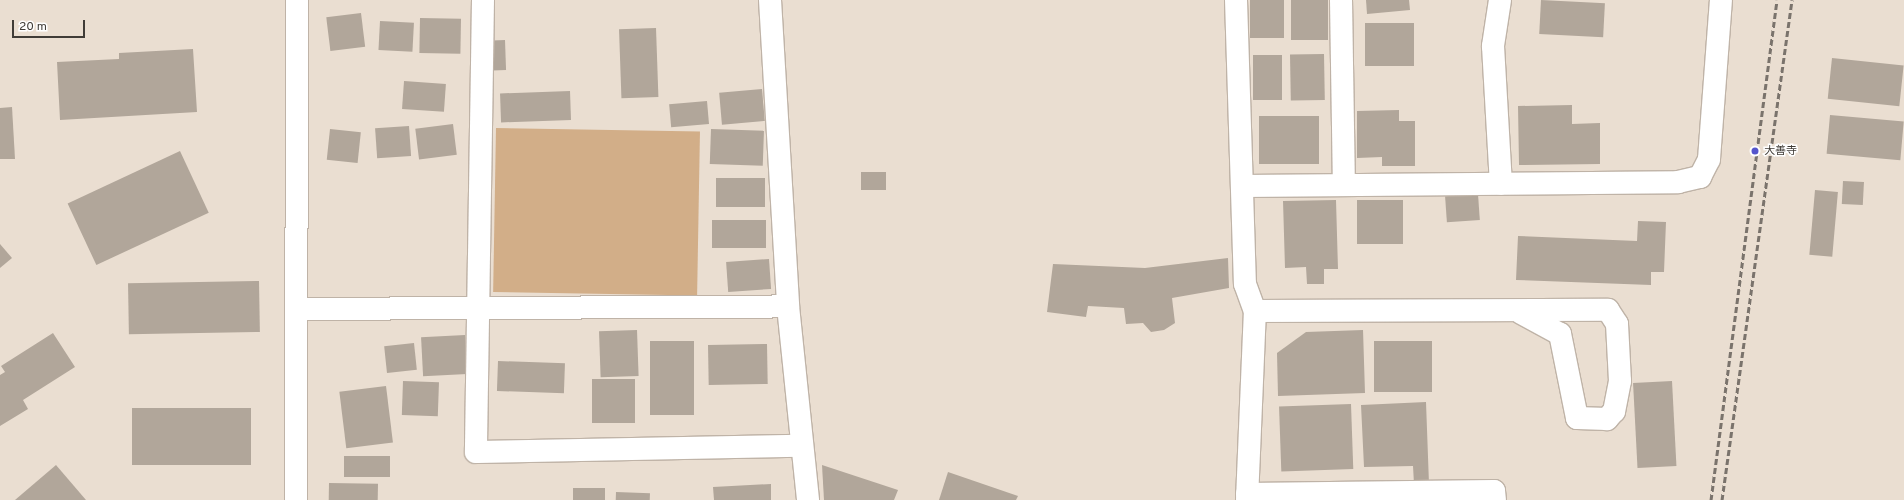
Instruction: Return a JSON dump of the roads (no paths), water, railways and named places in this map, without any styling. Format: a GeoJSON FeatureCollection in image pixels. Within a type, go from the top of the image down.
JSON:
{"type":"FeatureCollection","features":[{"type":"Feature","properties":{"kind":"street"},"geometry":{"type":"LineString","coordinates":[[296,500],[297,0]]}},
{"type":"Feature","properties":{"kind":"street"},"geometry":{"type":"LineString","coordinates":[[483,0],[477,307],[476,452],[800,446]]}},
{"type":"Feature","properties":{"kind":"street"},"geometry":{"type":"LineString","coordinates":[[770,0],[788,306],[800,446],[808,500]]}},
{"type":"Feature","properties":{"kind":"street"},"geometry":{"type":"LineString","coordinates":[[1236,0],[1245,284],[1255,311],[1247,497],[1494,491],[1495,500]]}},
{"type":"Feature","properties":{"kind":"street"},"geometry":{"type":"LineString","coordinates":[[1340,0],[1344,183]]}},
{"type":"Feature","properties":{"kind":"street"},"geometry":{"type":"LineString","coordinates":[[1500,0],[1493,46],[1501,184]]}},
{"type":"Feature","properties":{"kind":"street"},"geometry":{"type":"LineString","coordinates":[[1243,186],[1344,183],[1501,184],[1678,182],[1700,177],[1709,159],[1721,0]]}},
{"type":"Feature","properties":{"kind":"street"},"geometry":{"type":"LineString","coordinates":[[296,309],[788,306]]}},
{"type":"Feature","properties":{"kind":"street"},"geometry":{"type":"LineString","coordinates":[[1255,311],[1521,313],[1608,310],[1617,324],[1620,380],[1614,411],[1606,419],[1577,418],[1560,334],[1521,313]]}},
{"type":"Feature","properties":{"kind":"railway"},"geometry":{"type":"LineString","coordinates":[[1711,500],[1777,0]]}},
{"type":"Feature","properties":{"kind":"railway"},"geometry":{"type":"LineString","coordinates":[[1722,500],[1792,0]]}},
{"type":"Feature","properties":{"kind":"place","name":"大善寺"},"geometry":{"type":"Point","coordinates":[1755,151]}}]}
